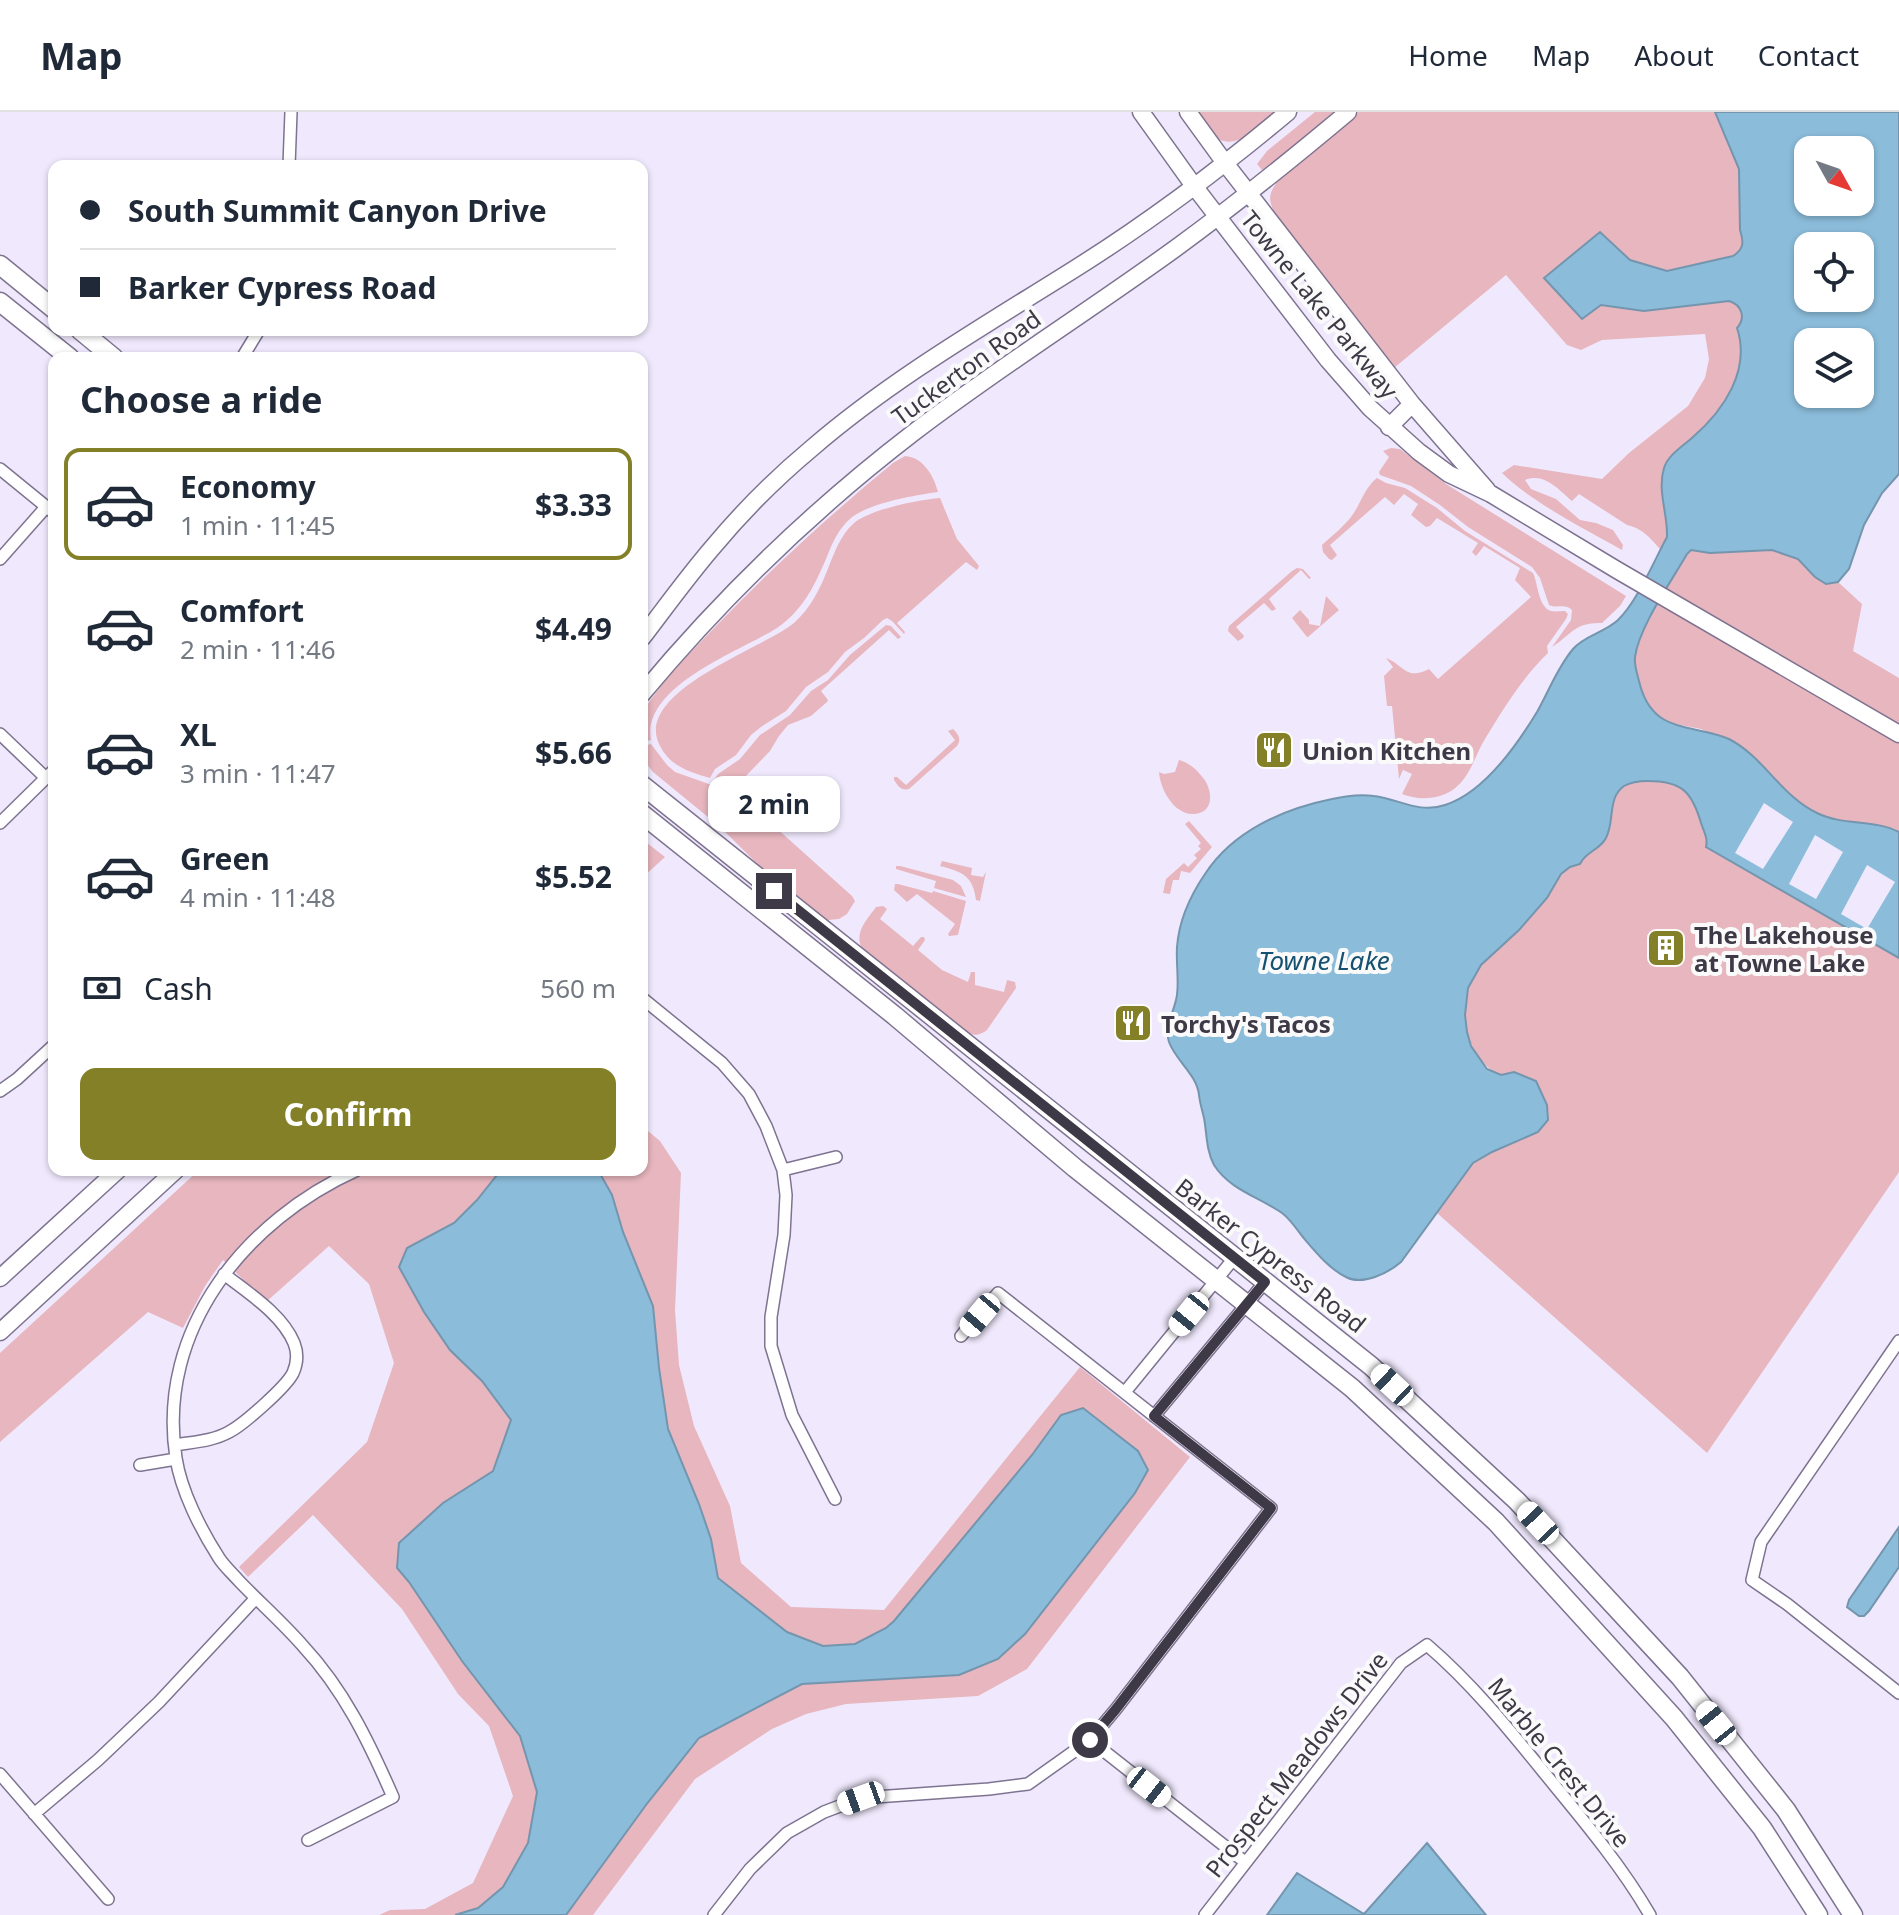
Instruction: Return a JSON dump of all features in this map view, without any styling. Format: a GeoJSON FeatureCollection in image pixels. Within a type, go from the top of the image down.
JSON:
{"type":"FeatureCollection","features":[{"type":"Feature","properties":{"kind":"main road","name":"Towne Lake Parkway"},"geometry":{"type":"LineString","coordinates":[[1141,112],[1328,360],[1389,427],[1419,452],[1449,474],[1491,494],[1899,734]]}},
{"type":"Feature","properties":{"kind":"main road","name":"Towne Lake Parkway"},"geometry":{"type":"LineString","coordinates":[[1188,112],[1412,404],[1491,494]]}},
{"type":"Feature","properties":{"kind":"main road","name":"Tuckerton Road"},"geometry":{"type":"LineString","coordinates":[[648,630],[712,547],[757,499],[812,448],[915,370],[1076,268],[1194,186],[1288,112]]}},
{"type":"Feature","properties":{"kind":"main road","name":"Tuckerton Road"},"geometry":{"type":"LineString","coordinates":[[648,687],[734,592],[858,478],[912,434],[1178,246],[1348,112]]}},
{"type":"Feature","properties":{"kind":"main road"},"geometry":{"type":"LineString","coordinates":[[0,265],[48,305]]}},
{"type":"Feature","properties":{"kind":"main road"},"geometry":{"type":"LineString","coordinates":[[0,302],[63,352]]}},
{"type":"Feature","properties":{"kind":"main road"},"geometry":{"type":"LineString","coordinates":[[33,328],[48,312]]}},
{"type":"Feature","properties":{"kind":"main road"},"geometry":{"type":"LineString","coordinates":[[87,336],[107,352]]}},
{"type":"Feature","properties":{"kind":"main road"},"geometry":{"type":"LineString","coordinates":[[1389,427],[1412,404]]}},
{"type":"Feature","properties":{"kind":"main road"},"geometry":{"type":"LineString","coordinates":[[648,776],[683,818]]}},
{"type":"Feature","properties":{"kind":"main road","name":"Barker Cypress Road"},"geometry":{"type":"LineString","coordinates":[[648,790],[1371,1366],[1517,1501],[1680,1677],[1786,1810],[1853,1915]]}},
{"type":"Feature","properties":{"kind":"main road"},"geometry":{"type":"LineString","coordinates":[[648,819],[862,990],[1075,1168],[1352,1388],[1496,1522],[1674,1718],[1762,1828],[1818,1915]]}},
{"type":"Feature","properties":{"kind":"main road"},"geometry":{"type":"LineString","coordinates":[[862,990],[911,1016],[967,1061],[978,1054]]}},
{"type":"Feature","properties":{"kind":"main road"},"geometry":{"type":"LineString","coordinates":[[0,1278],[111,1176]]}},
{"type":"Feature","properties":{"kind":"main road"},"geometry":{"type":"LineString","coordinates":[[0,1332],[169,1176]]}},
{"type":"Feature","properties":{"kind":"main road"},"geometry":{"type":"LineString","coordinates":[[1674,1718],[1699,1701]]}},
{"type":"Feature","properties":{"kind":"street"},"geometry":{"type":"LineString","coordinates":[[289,160],[291,112]]}},
{"type":"Feature","properties":{"kind":"street"},"geometry":{"type":"LineString","coordinates":[[0,469],[48,508]]}},
{"type":"Feature","properties":{"kind":"street"},"geometry":{"type":"LineString","coordinates":[[0,559],[48,512]]}},
{"type":"Feature","properties":{"kind":"street"},"geometry":{"type":"LineString","coordinates":[[0,734],[48,772]]}},
{"type":"Feature","properties":{"kind":"street"},"geometry":{"type":"LineString","coordinates":[[0,823],[48,776]]}},
{"type":"Feature","properties":{"kind":"street"},"geometry":{"type":"LineString","coordinates":[[648,1003],[722,1063],[749,1094],[766,1126],[783,1170],[786,1195],[784,1235],[771,1317],[771,1346],[792,1415],[835,1499]]}},
{"type":"Feature","properties":{"kind":"street"},"geometry":{"type":"LineString","coordinates":[[0,1091],[48,1051]]}},
{"type":"Feature","properties":{"kind":"street"},"geometry":{"type":"LineString","coordinates":[[783,1170],[836,1157]]}},
{"type":"Feature","properties":{"kind":"street"},"geometry":{"type":"LineString","coordinates":[[308,1840],[393,1797],[353,1712],[330,1677],[221,1561],[204,1532],[187,1496],[176,1459],[175,1398],[187,1346],[208,1297],[224,1274],[241,1253],[300,1201],[344,1176]]}},
{"type":"Feature","properties":{"kind":"street"},"geometry":{"type":"LineString","coordinates":[[1125,1392],[1235,1257]]}},
{"type":"Feature","properties":{"kind":"street"},"geometry":{"type":"LineString","coordinates":[[175,1445],[215,1438],[242,1424],[291,1378],[297,1359],[293,1342],[279,1321],[224,1274]]}},
{"type":"Feature","properties":{"kind":"street"},"geometry":{"type":"LineString","coordinates":[[1154,1416],[1265,1282]]}},
{"type":"Feature","properties":{"kind":"street"},"geometry":{"type":"LineString","coordinates":[[714,1915],[750,1869],[787,1833],[824,1812],[861,1798],[1028,1784],[1090,1740],[1271,1508],[998,1293],[961,1336]]}},
{"type":"Feature","properties":{"kind":"street"},"geometry":{"type":"LineString","coordinates":[[1899,1341],[1761,1542],[1752,1580],[1899,1693]]}},
{"type":"Feature","properties":{"kind":"street"},"geometry":{"type":"LineString","coordinates":[[140,1465],[176,1459]]}},
{"type":"Feature","properties":{"kind":"street"},"geometry":{"type":"LineString","coordinates":[[34,1814],[98,1760],[159,1702],[255,1599]]}},
{"type":"Feature","properties":{"kind":"street","name":"Prospect Meadows Drive"},"geometry":{"type":"LineString","coordinates":[[1205,1915],[1401,1663],[1427,1645]]}},
{"type":"Feature","properties":{"kind":"street","name":"Marble Crest Drive"},"geometry":{"type":"LineString","coordinates":[[1427,1645],[1452,1667],[1522,1746],[1581,1819],[1650,1915]]}},
{"type":"Feature","properties":{"kind":"street"},"geometry":{"type":"LineString","coordinates":[[1090,1740],[1245,1862]]}},
{"type":"Feature","properties":{"kind":"street"},"geometry":{"type":"LineString","coordinates":[[0,1774],[108,1899]]}},
{"type":"Feature","properties":{"kind":"shaded area"},"geometry":{"type":"Polygon","coordinates":[[[1198,112],[1276,112],[1246,136],[1229,142],[1213,135],[1198,112]]]}},
{"type":"Feature","properties":{"kind":"shaded area"},"geometry":{"type":"Polygon","coordinates":[[[1315,112],[1333,112],[1275,163],[1262,170],[1257,164],[1267,151],[1315,112]]]}},
{"type":"Feature","properties":{"kind":"shaded area"},"geometry":{"type":"Polygon","coordinates":[[[1359,112],[1715,112],[1739,169],[1741,248],[1733,256],[1667,271],[1630,260],[1601,305],[1644,311],[1730,301],[1741,312],[1737,328],[1741,346],[1740,363],[1736,379],[1719,409],[1664,469],[1662,487],[1667,531],[1660,549],[1641,531],[1579,494],[1572,501],[1545,480],[1525,480],[1531,489],[1556,499],[1580,520],[1613,530],[1623,545],[1622,550],[1543,505],[1502,473],[1514,465],[1602,479],[1688,406],[1705,378],[1709,359],[1705,334],[1602,340],[1581,350],[1567,345],[1506,275],[1394,368],[1274,212],[1270,198],[1279,179],[1359,112]]]}},
{"type":"Feature","properties":{"kind":"shaded area"},"geometry":{"type":"Polygon","coordinates":[[[1400,449],[1446,484],[1626,596],[1620,606],[1602,623],[1586,624],[1552,647],[1571,620],[1572,610],[1549,605],[1540,578],[1532,567],[1411,486],[1380,475],[1389,457],[1383,451],[1400,449]]]}},
{"type":"Feature","properties":{"kind":"shaded area"},"geometry":{"type":"Polygon","coordinates":[[[905,456],[917,460],[927,468],[938,492],[881,504],[851,518],[836,537],[812,589],[794,614],[777,628],[719,659],[677,687],[661,703],[652,721],[651,740],[648,741],[648,704],[661,686],[738,603],[803,541],[905,456]]]}},
{"type":"Feature","properties":{"kind":"shaded area"},"geometry":{"type":"Polygon","coordinates":[[[1377,478],[1405,488],[1465,531],[1533,573],[1543,605],[1551,611],[1565,611],[1568,614],[1547,646],[1548,653],[1506,705],[1463,780],[1451,791],[1433,797],[1402,794],[1412,774],[1403,770],[1399,779],[1392,706],[1387,706],[1384,676],[1393,667],[1386,658],[1410,673],[1429,669],[1438,679],[1531,597],[1515,580],[1520,568],[1484,546],[1476,556],[1472,552],[1478,543],[1437,518],[1426,527],[1411,515],[1418,504],[1404,494],[1394,505],[1385,497],[1330,545],[1337,555],[1329,559],[1322,545],[1351,517],[1377,478]]]}},
{"type":"Feature","properties":{"kind":"shaded area"},"geometry":{"type":"Polygon","coordinates":[[[940,498],[957,539],[979,566],[977,570],[966,562],[897,623],[904,634],[892,621],[887,618],[883,620],[845,652],[828,672],[806,687],[786,711],[751,735],[736,755],[715,769],[710,778],[688,771],[669,759],[660,746],[656,726],[664,708],[705,674],[794,623],[815,597],[839,544],[853,524],[882,510],[940,498]]]}},
{"type":"Feature","properties":{"kind":"shaded area"},"geometry":{"type":"Polygon","coordinates":[[[1692,550],[1710,553],[1772,550],[1798,559],[1826,584],[1838,582],[1862,604],[1853,651],[1899,678],[1899,832],[1844,822],[1816,813],[1790,795],[1750,753],[1701,729],[1671,723],[1652,709],[1640,688],[1634,661],[1639,637],[1692,550]]]}},
{"type":"Feature","properties":{"kind":"shaded area"},"geometry":{"type":"Polygon","coordinates":[[[1297,568],[1303,569],[1311,578],[1301,570],[1269,599],[1276,609],[1272,611],[1264,603],[1236,627],[1244,636],[1238,641],[1228,631],[1229,626],[1297,568]]]}},
{"type":"Feature","properties":{"kind":"shaded area"},"geometry":{"type":"Polygon","coordinates":[[[1326,596],[1339,610],[1307,637],[1292,618],[1300,610],[1309,624],[1320,626],[1326,596]]]}},
{"type":"Feature","properties":{"kind":"shaded area"},"geometry":{"type":"Polygon","coordinates":[[[886,625],[901,637],[898,639],[889,630],[821,691],[827,702],[811,716],[788,725],[770,751],[743,779],[741,793],[715,779],[740,759],[760,735],[790,715],[811,691],[828,680],[850,655],[886,625]]]}},
{"type":"Feature","properties":{"kind":"shaded area"},"geometry":{"type":"Polygon","coordinates":[[[953,729],[959,739],[957,746],[909,789],[898,786],[894,777],[906,785],[955,740],[948,731],[953,729]]]}},
{"type":"Feature","properties":{"kind":"shaded area"},"geometry":{"type":"Polygon","coordinates":[[[651,744],[675,772],[723,789],[746,801],[852,896],[855,901],[847,914],[839,919],[821,918],[777,883],[719,826],[653,772],[648,766],[648,745],[651,744]]]}},
{"type":"Feature","properties":{"kind":"shaded area"},"geometry":{"type":"Polygon","coordinates":[[[1179,760],[1193,767],[1207,784],[1210,801],[1201,813],[1187,813],[1174,806],[1162,786],[1159,772],[1175,772],[1179,760]]]}},
{"type":"Feature","properties":{"kind":"shaded area"},"geometry":{"type":"Polygon","coordinates":[[[1644,781],[1675,785],[1688,793],[1697,810],[1706,847],[1899,958],[1899,1172],[1707,1453],[1437,1213],[1473,1163],[1492,1152],[1501,1076],[1477,1055],[1470,1040],[1465,1009],[1473,977],[1490,955],[1519,931],[1563,873],[1580,864],[1595,849],[1621,789],[1630,783],[1644,781]]]}},
{"type":"Feature","properties":{"kind":"shaded area"},"geometry":{"type":"Polygon","coordinates":[[[1189,821],[1212,847],[1190,873],[1181,871],[1179,880],[1173,880],[1170,894],[1163,893],[1166,879],[1184,863],[1188,867],[1201,849],[1198,846],[1201,843],[1185,824],[1189,821]]]}},
{"type":"Feature","properties":{"kind":"shaded area"},"geometry":{"type":"Polygon","coordinates":[[[648,844],[665,857],[648,873],[648,844]]]}},
{"type":"Feature","properties":{"kind":"shaded area"},"geometry":{"type":"Polygon","coordinates":[[[942,861],[972,868],[971,875],[983,877],[986,872],[980,901],[976,900],[966,876],[940,866],[942,861]]]}},
{"type":"Feature","properties":{"kind":"shaded area"},"geometry":{"type":"Polygon","coordinates":[[[896,866],[953,880],[961,886],[966,897],[934,888],[936,881],[896,869],[896,866]]]}},
{"type":"Feature","properties":{"kind":"shaded area"},"geometry":{"type":"Polygon","coordinates":[[[895,884],[966,901],[958,935],[948,934],[955,924],[917,894],[907,902],[894,890],[895,884]]]}},
{"type":"Feature","properties":{"kind":"shaded area"},"geometry":{"type":"Polygon","coordinates":[[[876,907],[887,909],[880,919],[913,946],[924,937],[918,950],[942,970],[968,982],[971,972],[975,972],[975,985],[1004,992],[1007,980],[1015,982],[1016,988],[987,1030],[975,1035],[962,1031],[862,950],[859,938],[862,927],[876,907]]]}},
{"type":"Feature","properties":{"kind":"shaded area"},"geometry":{"type":"Polygon","coordinates":[[[648,1131],[660,1141],[681,1173],[675,1310],[679,1365],[694,1426],[730,1506],[741,1563],[791,1607],[884,1610],[1080,1367],[1190,1457],[1027,1669],[978,1696],[846,1704],[806,1714],[772,1729],[695,1779],[593,1915],[379,1915],[390,1910],[425,1909],[473,1883],[513,1796],[489,1726],[458,1694],[402,1609],[313,1515],[248,1577],[239,1567],[367,1442],[394,1363],[369,1284],[329,1246],[266,1302],[223,1260],[183,1328],[148,1312],[0,1442],[0,1353],[192,1176],[648,1176],[648,1131]]]}},
{"type":"Feature","properties":{"kind":"water","name":"Towne Lake"},"geometry":{"type":"Polygon","coordinates":[[[1715,112],[1899,112],[1899,474],[1882,493],[1864,525],[1849,569],[1838,582],[1826,584],[1798,559],[1772,550],[1710,553],[1691,550],[1649,619],[1635,657],[1642,691],[1660,717],[1675,725],[1729,739],[1752,756],[1793,797],[1817,813],[1899,832],[1899,958],[1706,847],[1694,803],[1684,790],[1669,783],[1648,781],[1624,786],[1615,797],[1609,831],[1603,842],[1580,864],[1561,874],[1547,898],[1519,930],[1481,965],[1468,988],[1465,1015],[1471,1046],[1487,1069],[1501,1075],[1514,1072],[1536,1081],[1547,1105],[1548,1120],[1538,1132],[1473,1163],[1401,1262],[1375,1277],[1353,1279],[1340,1274],[1328,1264],[1285,1215],[1228,1181],[1211,1159],[1197,1088],[1172,1049],[1168,1036],[1177,995],[1178,937],[1186,909],[1216,859],[1245,834],[1278,816],[1314,803],[1358,795],[1418,807],[1436,807],[1473,790],[1520,739],[1573,649],[1613,624],[1625,612],[1667,537],[1662,485],[1666,463],[1715,414],[1732,388],[1740,359],[1737,328],[1741,312],[1729,301],[1644,311],[1601,305],[1582,319],[1544,278],[1600,232],[1630,260],[1667,271],[1733,256],[1741,248],[1739,169],[1715,112]]]}},
{"type":"Feature","properties":{"kind":"water"},"geometry":{"type":"Polygon","coordinates":[[[496,1176],[601,1176],[612,1195],[623,1232],[653,1306],[668,1429],[711,1539],[718,1578],[787,1632],[823,1646],[855,1644],[886,1628],[1032,1455],[1061,1415],[1083,1408],[1138,1451],[1148,1470],[1135,1493],[1025,1634],[998,1659],[959,1675],[802,1684],[699,1738],[566,1915],[455,1915],[478,1908],[503,1887],[528,1843],[537,1792],[520,1736],[462,1661],[397,1568],[399,1543],[443,1503],[493,1471],[511,1420],[482,1381],[450,1350],[399,1267],[407,1248],[454,1223],[496,1176]]]}},
{"type":"Feature","properties":{"kind":"water"},"geometry":{"type":"Polygon","coordinates":[[[1899,1527],[1899,1567],[1869,1611],[1859,1616],[1847,1607],[1849,1600],[1899,1527]]]}},
{"type":"Feature","properties":{"kind":"water"},"geometry":{"type":"Polygon","coordinates":[[[1427,1843],[1486,1915],[1267,1915],[1297,1873],[1364,1914],[1427,1843]]]}},
{"type":"Feature","properties":{"kind":"pier"},"geometry":{"type":"Polygon","coordinates":[[[1764,803],[1793,822],[1763,869],[1735,853],[1764,803]]]}},
{"type":"Feature","properties":{"kind":"pier"},"geometry":{"type":"Polygon","coordinates":[[[1815,835],[1843,852],[1816,899],[1789,884],[1815,835]]]}},
{"type":"Feature","properties":{"kind":"pier"},"geometry":{"type":"Polygon","coordinates":[[[1867,865],[1895,882],[1867,929],[1841,914],[1867,865]]]}},
{"type":"Feature","properties":{"kind":"place","name":"Union Kitchen"},"geometry":{"type":"Point","coordinates":[1274,750]}},
{"type":"Feature","properties":{"kind":"place","name":"The Lakehouse at Towne Lake"},"geometry":{"type":"Point","coordinates":[1666,948]}},
{"type":"Feature","properties":{"kind":"place","name":"Torchy's Tacos"},"geometry":{"type":"Point","coordinates":[1133,1023]}},
{"type":"Feature","properties":{"kind":"route"},"geometry":{"type":"LineString","coordinates":[[774,891],[1265,1282],[1154,1416],[1271,1508],[1090,1740]]}}]}
